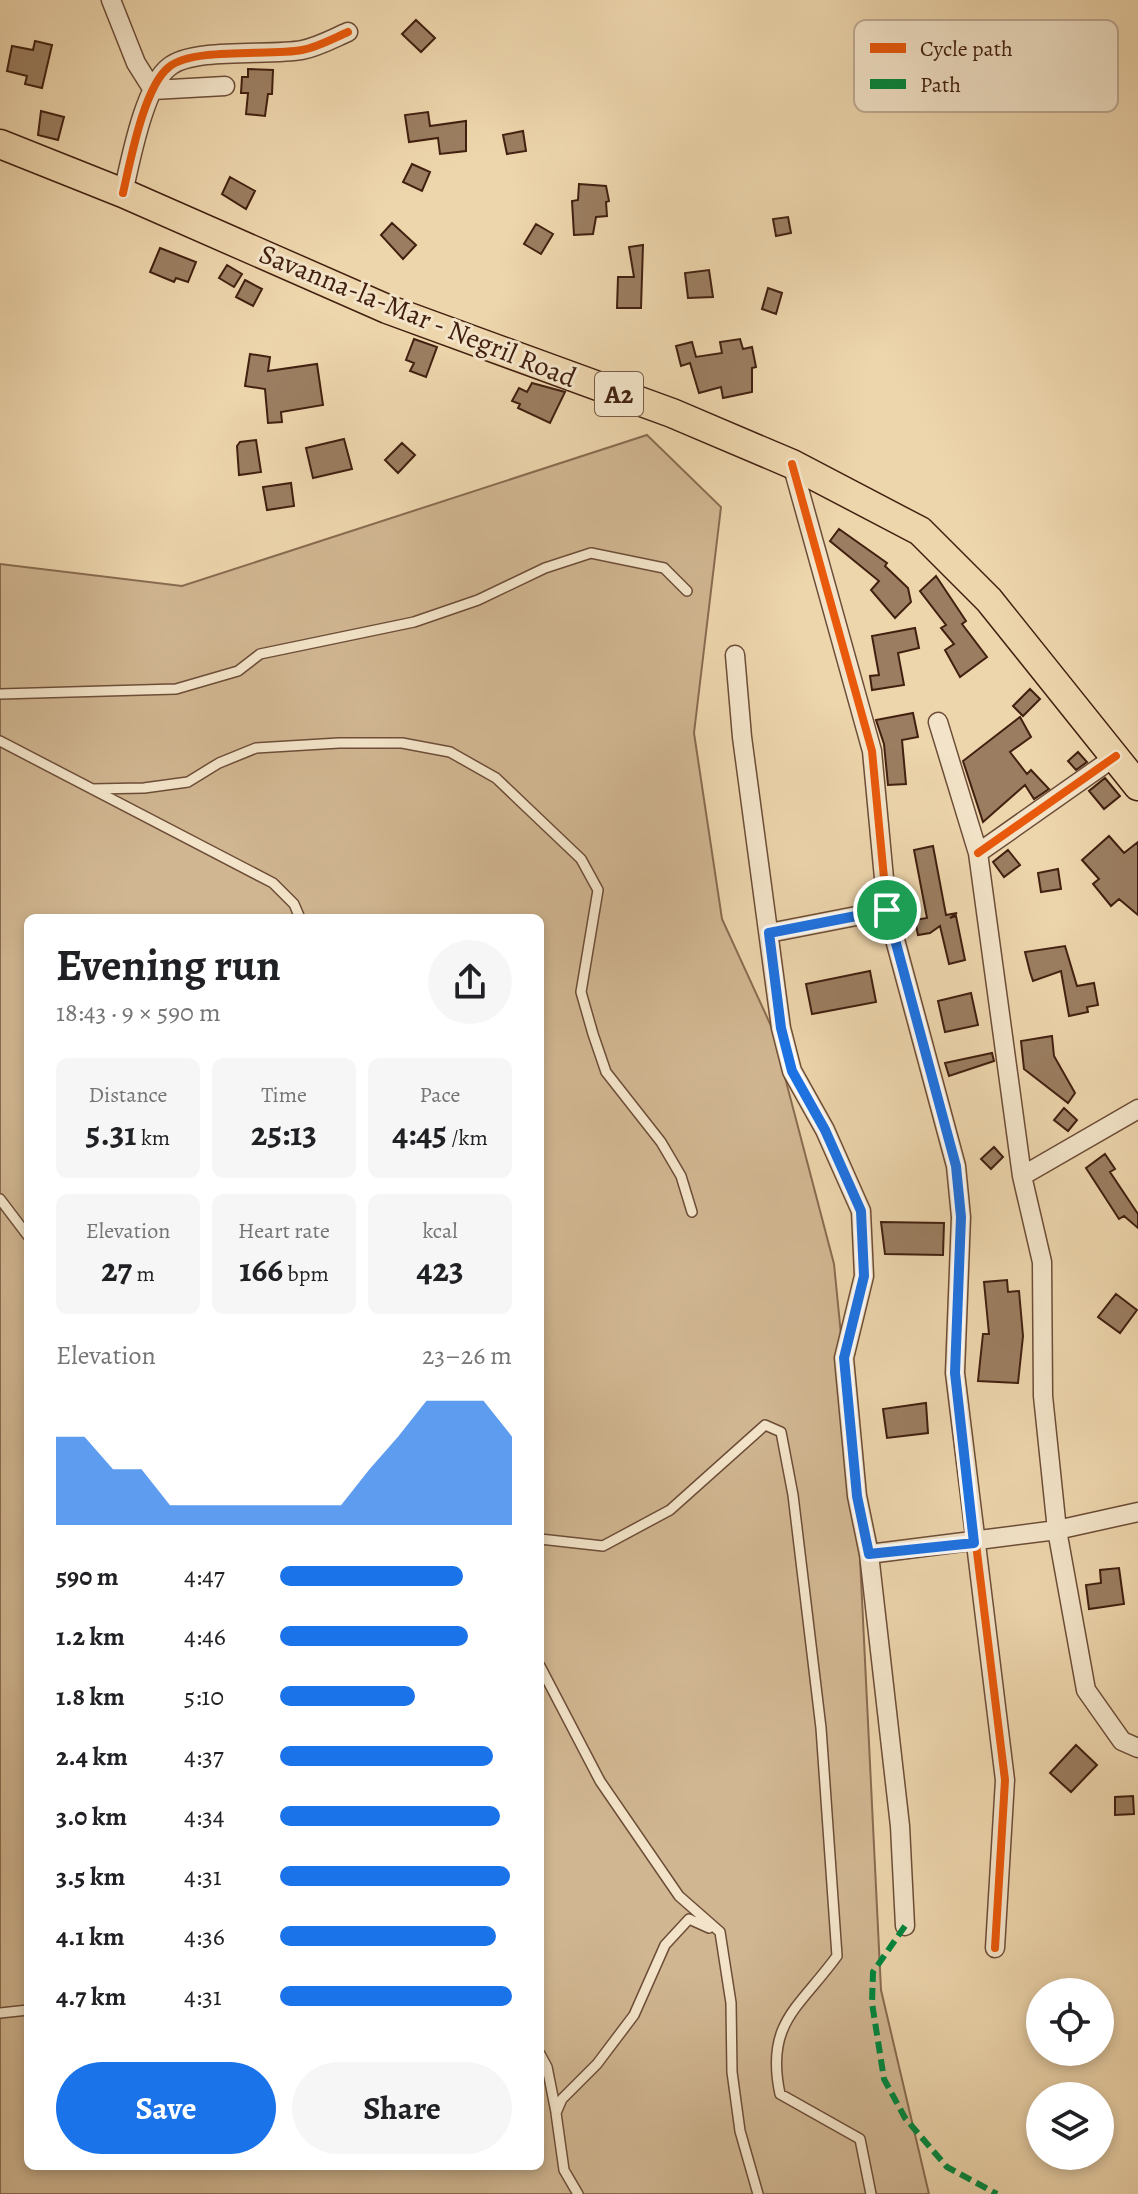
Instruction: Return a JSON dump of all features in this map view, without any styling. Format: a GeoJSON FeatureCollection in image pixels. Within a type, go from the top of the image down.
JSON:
{"type":"FeatureCollection","features":[{"type":"Feature","properties":{"kind":"main road","name":"Savanna-la-Mar - Negril Road"},"geometry":{"type":"LineString","coordinates":[[0,144],[123,193],[387,309],[672,413],[792,464],[920,531],[989,600],[1138,786]]}},
{"type":"Feature","properties":{"kind":"street"},"geometry":{"type":"LineString","coordinates":[[111,0],[136,63],[153,90]]}},
{"type":"Feature","properties":{"kind":"street"},"geometry":{"type":"LineString","coordinates":[[123,193],[153,90],[169,67],[194,59],[302,50],[348,32]]}},
{"type":"Feature","properties":{"kind":"street"},"geometry":{"type":"LineString","coordinates":[[153,90],[188,85],[225,86]]}},
{"type":"Feature","properties":{"kind":"street"},"geometry":{"type":"LineString","coordinates":[[792,464],[872,751],[887,910],[956,1166],[961,1217],[955,1373],[1005,1780],[995,1948]]}},
{"type":"Feature","properties":{"kind":"street"},"geometry":{"type":"LineString","coordinates":[[735,655],[742,737],[781,1028],[792,1071],[825,1130],[861,1211],[864,1276],[844,1358],[857,1496],[869,1554],[900,1826],[905,1926]]}},
{"type":"Feature","properties":{"kind":"street"},"geometry":{"type":"LineString","coordinates":[[938,722],[978,853],[1022,1176],[1042,1262],[1043,1396],[1057,1530],[1086,1690],[1122,1741],[1138,1748]]}},
{"type":"Feature","properties":{"kind":"street"},"geometry":{"type":"LineString","coordinates":[[978,853],[1116,756]]}},
{"type":"Feature","properties":{"kind":"street"},"geometry":{"type":"LineString","coordinates":[[769,933],[887,910]]}},
{"type":"Feature","properties":{"kind":"street"},"geometry":{"type":"LineString","coordinates":[[1022,1176],[1138,1109]]}},
{"type":"Feature","properties":{"kind":"street"},"geometry":{"type":"LineString","coordinates":[[869,1554],[974,1543],[1057,1530],[1138,1512]]}},
{"type":"Feature","properties":{"kind":"lane"},"geometry":{"type":"LineString","coordinates":[[0,694],[176,689],[238,671],[260,654],[427,618],[478,600],[545,568],[591,553],[664,568],[687,591]]}},
{"type":"Feature","properties":{"kind":"lane"},"geometry":{"type":"LineString","coordinates":[[0,741],[273,883],[294,904],[298,914]]}},
{"type":"Feature","properties":{"kind":"lane"},"geometry":{"type":"LineString","coordinates":[[92,789],[144,788],[188,782],[219,763],[256,748],[339,743],[402,743],[450,752],[496,778],[581,859],[598,890],[581,992],[593,1034],[606,1072],[661,1142],[681,1176],[692,1212]]}},
{"type":"Feature","properties":{"kind":"lane"},"geometry":{"type":"LineString","coordinates":[[0,1199],[24,1231]]}},
{"type":"Feature","properties":{"kind":"lane"},"geometry":{"type":"LineString","coordinates":[[544,1539],[603,1546],[670,1510],[765,1425],[781,1432],[793,1495],[821,1728],[837,1956],[792,2011],[778,2038],[774,2066],[780,2094],[860,2139],[871,2194]]}},
{"type":"Feature","properties":{"kind":"lane"},"geometry":{"type":"LineString","coordinates":[[544,1674],[600,1781],[679,1896],[720,1932],[731,2003],[732,2072],[740,2131],[758,2194]]}},
{"type":"Feature","properties":{"kind":"lane"},"geometry":{"type":"LineString","coordinates":[[556,2113],[562,2099],[597,2064],[634,2015],[665,1945],[689,1919],[720,1932]]}},
{"type":"Feature","properties":{"kind":"lane"},"geometry":{"type":"LineString","coordinates":[[0,2013],[24,2010]]}},
{"type":"Feature","properties":{"kind":"lane"},"geometry":{"type":"LineString","coordinates":[[544,2061],[556,2113],[564,2170],[578,2194]]}},
{"type":"Feature","properties":{"kind":"shaded area"},"geometry":{"type":"Polygon","coordinates":[[[647,435],[721,507],[694,733],[722,919],[772,1028],[834,1264],[857,1496],[881,1990],[929,2194],[0,2194],[0,564],[182,586],[647,435]]]}},
{"type":"Feature","properties":{"kind":"building"},"geometry":{"type":"Polygon","coordinates":[[[416,20],[435,38],[421,52],[402,34],[416,20]]]}},
{"type":"Feature","properties":{"kind":"building"},"geometry":{"type":"Polygon","coordinates":[[[35,41],[52,45],[42,88],[25,84],[27,76],[7,71],[12,46],[33,50],[35,41]]]}},
{"type":"Feature","properties":{"kind":"building"},"geometry":{"type":"Polygon","coordinates":[[[248,69],[273,70],[272,94],[268,94],[265,116],[246,114],[248,93],[241,93],[242,77],[248,77],[248,69]]]}},
{"type":"Feature","properties":{"kind":"building"},"geometry":{"type":"Polygon","coordinates":[[[41,111],[64,117],[58,140],[38,135],[41,111]]]}},
{"type":"Feature","properties":{"kind":"building"},"geometry":{"type":"Polygon","coordinates":[[[428,112],[430,126],[466,121],[466,151],[440,154],[438,138],[409,142],[405,115],[428,112]]]}},
{"type":"Feature","properties":{"kind":"building"},"geometry":{"type":"Polygon","coordinates":[[[523,131],[526,151],[507,154],[503,135],[523,131]]]}},
{"type":"Feature","properties":{"kind":"building"},"geometry":{"type":"Polygon","coordinates":[[[412,164],[430,172],[422,191],[403,182],[412,164]]]}},
{"type":"Feature","properties":{"kind":"building"},"geometry":{"type":"Polygon","coordinates":[[[230,177],[255,191],[246,209],[222,194],[230,177]]]}},
{"type":"Feature","properties":{"kind":"building"},"geometry":{"type":"Polygon","coordinates":[[[579,184],[606,186],[609,201],[606,202],[607,216],[596,217],[593,234],[574,235],[572,201],[578,200],[579,184]]]}},
{"type":"Feature","properties":{"kind":"building"},"geometry":{"type":"Polygon","coordinates":[[[788,217],[791,233],[776,236],[773,219],[788,217]]]}},
{"type":"Feature","properties":{"kind":"building"},"geometry":{"type":"Polygon","coordinates":[[[392,223],[416,245],[403,259],[381,235],[392,223]]]}},
{"type":"Feature","properties":{"kind":"building"},"geometry":{"type":"Polygon","coordinates":[[[536,224],[553,234],[541,254],[524,244],[536,224]]]}},
{"type":"Feature","properties":{"kind":"building"},"geometry":{"type":"Polygon","coordinates":[[[643,245],[641,308],[617,308],[618,277],[634,277],[629,247],[643,245]]]}},
{"type":"Feature","properties":{"kind":"building"},"geometry":{"type":"Polygon","coordinates":[[[160,248],[196,262],[188,282],[176,278],[174,282],[150,272],[160,248]]]}},
{"type":"Feature","properties":{"kind":"building"},"geometry":{"type":"Polygon","coordinates":[[[227,265],[242,274],[234,287],[219,278],[227,265]]]}},
{"type":"Feature","properties":{"kind":"building"},"geometry":{"type":"Polygon","coordinates":[[[709,270],[713,297],[688,298],[685,273],[709,270]]]}},
{"type":"Feature","properties":{"kind":"building"},"geometry":{"type":"Polygon","coordinates":[[[245,280],[262,289],[253,306],[236,297],[245,280]]]}},
{"type":"Feature","properties":{"kind":"building"},"geometry":{"type":"Polygon","coordinates":[[[768,288],[782,293],[776,314],[762,309],[768,288]]]}},
{"type":"Feature","properties":{"kind":"building"},"geometry":{"type":"Polygon","coordinates":[[[414,339],[437,347],[426,377],[410,371],[414,363],[406,360],[414,339]]]}},
{"type":"Feature","properties":{"kind":"building"},"geometry":{"type":"Polygon","coordinates":[[[740,339],[743,349],[752,347],[756,367],[752,368],[752,392],[723,398],[721,387],[699,393],[690,363],[681,366],[676,346],[692,342],[696,357],[722,353],[720,342],[740,339]]]}},
{"type":"Feature","properties":{"kind":"building"},"geometry":{"type":"Polygon","coordinates":[[[250,354],[270,357],[268,371],[317,364],[323,405],[281,412],[282,422],[268,423],[265,389],[245,386],[250,354]]]}},
{"type":"Feature","properties":{"kind":"building"},"geometry":{"type":"Polygon","coordinates":[[[532,383],[565,392],[550,423],[518,408],[520,404],[512,401],[519,388],[527,392],[532,383]]]}},
{"type":"Feature","properties":{"kind":"building"},"geometry":{"type":"Polygon","coordinates":[[[344,439],[352,469],[313,478],[306,448],[344,439]]]}},
{"type":"Feature","properties":{"kind":"building"},"geometry":{"type":"Polygon","coordinates":[[[256,440],[261,472],[239,475],[237,446],[240,442],[256,440]]]}},
{"type":"Feature","properties":{"kind":"building"},"geometry":{"type":"Polygon","coordinates":[[[402,443],[415,455],[398,473],[385,460],[402,443]]]}},
{"type":"Feature","properties":{"kind":"building"},"geometry":{"type":"Polygon","coordinates":[[[291,483],[294,506],[267,510],[263,487],[291,483]]]}},
{"type":"Feature","properties":{"kind":"building"},"geometry":{"type":"Polygon","coordinates":[[[839,529],[887,563],[885,566],[908,588],[911,602],[895,618],[871,590],[879,581],[830,541],[839,529]]]}},
{"type":"Feature","properties":{"kind":"building"},"geometry":{"type":"Polygon","coordinates":[[[936,576],[966,621],[962,624],[987,657],[960,677],[945,650],[954,644],[941,628],[946,625],[920,591],[936,576]]]}},
{"type":"Feature","properties":{"kind":"building"},"geometry":{"type":"Polygon","coordinates":[[[915,628],[919,648],[898,653],[904,685],[872,690],[870,676],[879,675],[872,636],[915,628]]]}},
{"type":"Feature","properties":{"kind":"building"},"geometry":{"type":"Polygon","coordinates":[[[1030,689],[1040,699],[1023,716],[1013,706],[1030,689]]]}},
{"type":"Feature","properties":{"kind":"building"},"geometry":{"type":"Polygon","coordinates":[[[913,713],[918,737],[902,740],[906,784],[888,785],[884,744],[876,720],[913,713]]]}},
{"type":"Feature","properties":{"kind":"building"},"geometry":{"type":"Polygon","coordinates":[[[1020,717],[1031,737],[1010,752],[1027,774],[1031,770],[1049,789],[1034,799],[1025,785],[983,822],[963,761],[1020,717]]]}},
{"type":"Feature","properties":{"kind":"building"},"geometry":{"type":"Polygon","coordinates":[[[1078,752],[1087,762],[1076,770],[1068,761],[1078,752]]]}},
{"type":"Feature","properties":{"kind":"building"},"geometry":{"type":"Polygon","coordinates":[[[1105,778],[1120,796],[1104,809],[1089,791],[1105,778]]]}},
{"type":"Feature","properties":{"kind":"building"},"geometry":{"type":"Polygon","coordinates":[[[1109,836],[1124,853],[1138,842],[1138,915],[1119,899],[1111,906],[1093,884],[1099,879],[1082,860],[1109,836]]]}},
{"type":"Feature","properties":{"kind":"building"},"geometry":{"type":"Polygon","coordinates":[[[933,846],[946,915],[957,913],[950,918],[956,916],[965,960],[949,964],[940,926],[930,933],[918,935],[915,920],[927,918],[914,850],[933,846]]]}},
{"type":"Feature","properties":{"kind":"building"},"geometry":{"type":"Polygon","coordinates":[[[1008,850],[1020,865],[1004,877],[993,862],[1008,850]]]}},
{"type":"Feature","properties":{"kind":"building"},"geometry":{"type":"Polygon","coordinates":[[[1058,869],[1061,889],[1041,892],[1038,873],[1058,869]]]}},
{"type":"Feature","properties":{"kind":"building"},"geometry":{"type":"Polygon","coordinates":[[[1065,946],[1077,986],[1094,983],[1098,1005],[1087,1007],[1088,1012],[1069,1016],[1061,971],[1033,981],[1025,952],[1065,946]]]}},
{"type":"Feature","properties":{"kind":"building"},"geometry":{"type":"Polygon","coordinates":[[[870,971],[876,1002],[812,1014],[806,984],[870,971]]]}},
{"type":"Feature","properties":{"kind":"building"},"geometry":{"type":"Polygon","coordinates":[[[971,993],[978,1025],[945,1032],[938,1001],[971,993]]]}},
{"type":"Feature","properties":{"kind":"building"},"geometry":{"type":"Polygon","coordinates":[[[1052,1036],[1054,1056],[1075,1093],[1068,1103],[1024,1069],[1021,1041],[1052,1036]]]}},
{"type":"Feature","properties":{"kind":"building"},"geometry":{"type":"Polygon","coordinates":[[[992,1053],[994,1061],[949,1076],[945,1063],[992,1053]]]}},
{"type":"Feature","properties":{"kind":"building"},"geometry":{"type":"Polygon","coordinates":[[[1064,1108],[1077,1120],[1068,1131],[1054,1120],[1064,1108]]]}},
{"type":"Feature","properties":{"kind":"building"},"geometry":{"type":"Polygon","coordinates":[[[994,1147],[1003,1157],[991,1169],[981,1159],[994,1147]]]}},
{"type":"Feature","properties":{"kind":"building"},"geometry":{"type":"Polygon","coordinates":[[[1105,1154],[1115,1169],[1110,1172],[1138,1214],[1138,1228],[1124,1216],[1119,1219],[1086,1168],[1105,1154]]]}},
{"type":"Feature","properties":{"kind":"building"},"geometry":{"type":"Polygon","coordinates":[[[881,1222],[944,1223],[943,1255],[885,1254],[881,1222]]]}},
{"type":"Feature","properties":{"kind":"building"},"geometry":{"type":"Polygon","coordinates":[[[1007,1280],[1008,1292],[1019,1291],[1023,1336],[1018,1383],[978,1381],[983,1334],[989,1334],[984,1282],[1007,1280]]]}},
{"type":"Feature","properties":{"kind":"building"},"geometry":{"type":"Polygon","coordinates":[[[1116,1294],[1137,1310],[1120,1333],[1098,1317],[1116,1294]]]}},
{"type":"Feature","properties":{"kind":"building"},"geometry":{"type":"Polygon","coordinates":[[[926,1403],[928,1433],[887,1438],[883,1409],[926,1403]]]}},
{"type":"Feature","properties":{"kind":"building"},"geometry":{"type":"Polygon","coordinates":[[[1119,1568],[1124,1604],[1089,1609],[1086,1585],[1101,1583],[1100,1570],[1119,1568]]]}},
{"type":"Feature","properties":{"kind":"building"},"geometry":{"type":"Polygon","coordinates":[[[1076,1745],[1097,1765],[1071,1792],[1050,1773],[1076,1745]]]}},
{"type":"Feature","properties":{"kind":"building"},"geometry":{"type":"Polygon","coordinates":[[[1133,1796],[1134,1814],[1115,1815],[1115,1797],[1133,1796]]]}},
{"type":"Feature","properties":{"kind":"marked path"},"geometry":{"type":"LineString","coordinates":[[905,1926],[873,1972],[872,2003],[884,2079],[905,2118],[947,2167],[997,2194]]}},
{"type":"Feature","properties":{"kind":"cycle path"},"geometry":{"type":"LineString","coordinates":[[123,193],[145,107],[152,90],[169,67],[180,61],[213,54],[302,50],[348,32]]}},
{"type":"Feature","properties":{"kind":"cycle path"},"geometry":{"type":"LineString","coordinates":[[792,464],[872,751],[887,910],[956,1166],[961,1217],[955,1373],[1005,1780],[995,1948]]}},
{"type":"Feature","properties":{"kind":"cycle path"},"geometry":{"type":"LineString","coordinates":[[978,853],[1116,756]]}},
{"type":"Feature","properties":{"kind":"route"},"geometry":{"type":"LineString","coordinates":[[887,910],[956,1166],[961,1217],[955,1373],[974,1543],[869,1554],[857,1496],[844,1358],[864,1276],[861,1211],[825,1130],[792,1071],[781,1028],[769,933],[887,910]]}}]}
